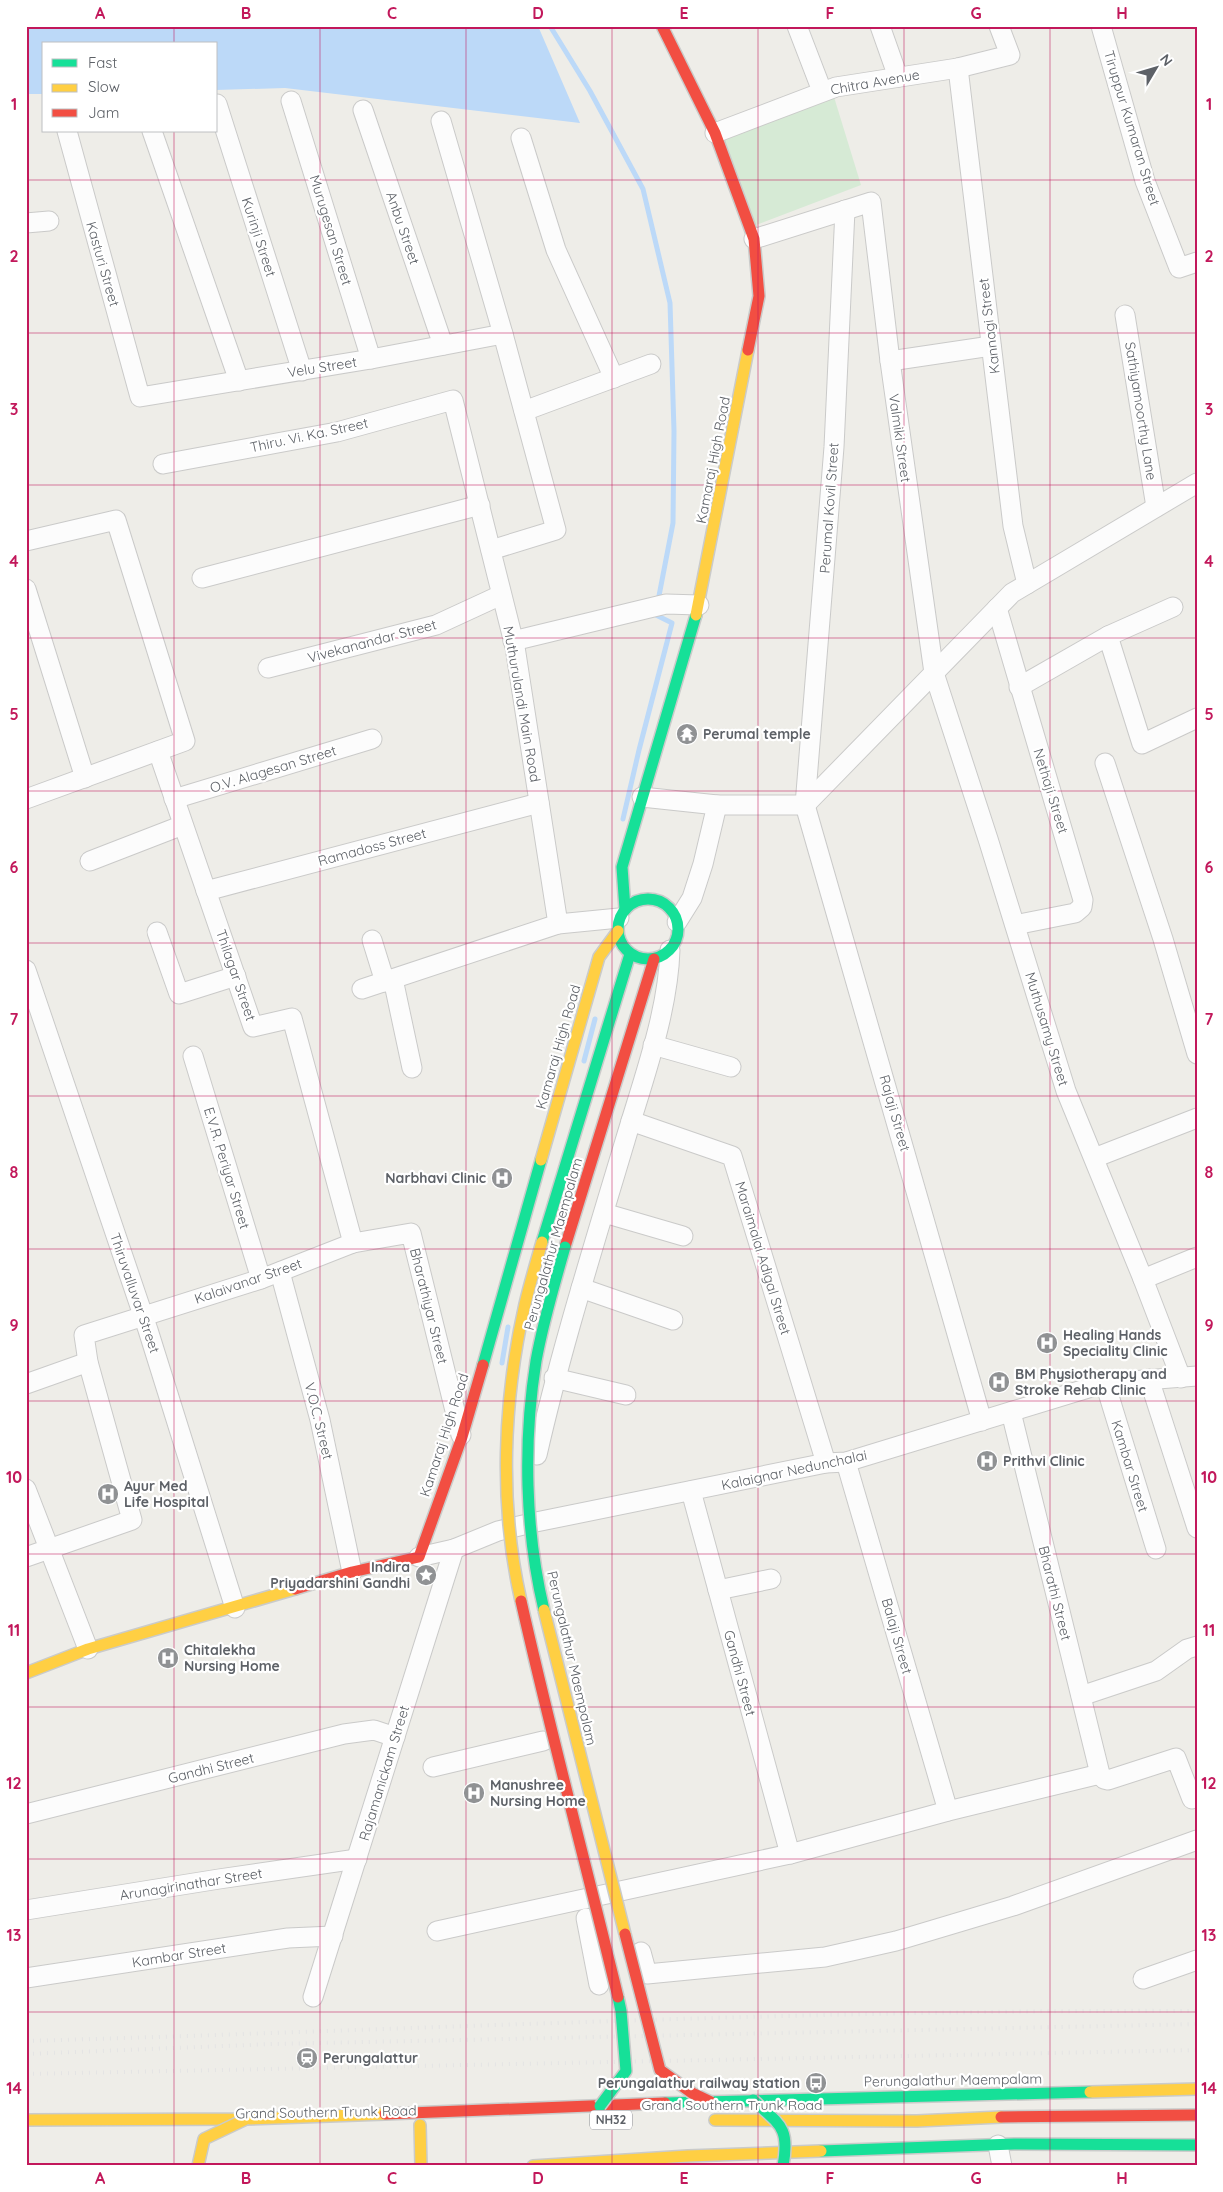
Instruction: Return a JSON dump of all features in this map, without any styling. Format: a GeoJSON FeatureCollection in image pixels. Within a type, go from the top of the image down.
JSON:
{"type":"FeatureCollection","features":[{"type":"Feature","properties":{"kind":"main road","name":"Kamaraj High Road"},"geometry":{"type":"LineString","coordinates":[[419,1557],[462,1437],[599,957],[621,919],[622,867],[699,605],[759,296],[754,238],[715,134],[662,26]]}},
{"type":"Feature","properties":{"kind":"main road"},"geometry":{"type":"LineString","coordinates":[[642,899],[662,902],[670,908],[677,922],[678,937],[667,954],[654,959],[642,959],[630,954],[623,947],[621,919],[632,903],[642,899]]}},
{"type":"Feature","properties":{"kind":"main road","name":"Perungalathur Maempalam"},"geometry":{"type":"LineString","coordinates":[[600,2106],[626,2071],[621,2011],[516,1581],[507,1505],[508,1439],[513,1372],[525,1304],[542,1242],[630,954]]}},
{"type":"Feature","properties":{"kind":"main road","name":"Perungalathur Maempalam"},"geometry":{"type":"LineString","coordinates":[[654,959],[547,1312],[534,1378],[530,1439],[530,1505],[536,1571],[549,1635],[660,2070],[692,2093],[711,2102]]}},
{"type":"Feature","properties":{"kind":"main road"},"geometry":{"type":"LineString","coordinates":[[26,1673],[88,1649],[235,1608],[352,1572],[419,1557]]}},
{"type":"Feature","properties":{"kind":"main road","name":"Perungalathur Maempalam"},"geometry":{"type":"LineString","coordinates":[[26,2120],[246,2119],[753,2100],[1197,2089]]}},
{"type":"Feature","properties":{"kind":"main road"},"geometry":{"type":"LineString","coordinates":[[753,2100],[780,2126],[787,2144],[783,2166]]}},
{"type":"Feature","properties":{"kind":"main road","name":"Grand Southern Trunk Road"},"geometry":{"type":"LineString","coordinates":[[702,2120],[917,2121],[1035,2116],[1197,2115]]}},
{"type":"Feature","properties":{"kind":"main road"},"geometry":{"type":"LineString","coordinates":[[198,2166],[204,2139],[246,2119]]}},
{"type":"Feature","properties":{"kind":"main road","name":"Grand Southern Trunk Road"},"geometry":{"type":"LineString","coordinates":[[406,2126],[425,2125],[421,2166]]}},
{"type":"Feature","properties":{"kind":"main road","name":"Grand Southern Trunk Road"},"geometry":{"type":"LineString","coordinates":[[124,2131],[370,2126]]}},
{"type":"Feature","properties":{"kind":"main road"},"geometry":{"type":"LineString","coordinates":[[533,2166],[689,2161],[998,2145],[1197,2144]]}},
{"type":"Feature","properties":{"kind":"street"},"geometry":{"type":"LineString","coordinates":[[797,26],[822,91]]}},
{"type":"Feature","properties":{"kind":"street"},"geometry":{"type":"LineString","coordinates":[[880,26],[898,77]]}},
{"type":"Feature","properties":{"kind":"street","name":"Chitra Avenue"},"geometry":{"type":"LineString","coordinates":[[715,134],[836,86],[958,68],[1010,55],[999,26]]}},
{"type":"Feature","properties":{"kind":"street","name":"Tiruppur Kumaran Street"},"geometry":{"type":"LineString","coordinates":[[1101,26],[1145,181],[1179,268],[1197,262]]}},
{"type":"Feature","properties":{"kind":"street","name":"Kannagi Street"},"geometry":{"type":"LineString","coordinates":[[958,68],[1014,526],[1027,584]]}},
{"type":"Feature","properties":{"kind":"street","name":"Murugesan Street"},"geometry":{"type":"LineString","coordinates":[[291,101],[371,359]]}},
{"type":"Feature","properties":{"kind":"street","name":"Kurinji Street"},"geometry":{"type":"LineString","coordinates":[[218,107],[302,371]]}},
{"type":"Feature","properties":{"kind":"street","name":"Anbu Street"},"geometry":{"type":"LineString","coordinates":[[363,110],[443,345]]}},
{"type":"Feature","properties":{"kind":"street"},"geometry":{"type":"LineString","coordinates":[[441,121],[503,334],[556,530],[491,550]]}},
{"type":"Feature","properties":{"kind":"street","name":"Kasturi Street"},"geometry":{"type":"LineString","coordinates":[[67,132],[140,397]]}},
{"type":"Feature","properties":{"kind":"street"},"geometry":{"type":"LineString","coordinates":[[152,132],[239,381]]}},
{"type":"Feature","properties":{"kind":"street"},"geometry":{"type":"LineString","coordinates":[[521,138],[556,250],[614,378]]}},
{"type":"Feature","properties":{"kind":"street","name":"Valmiki Street"},"geometry":{"type":"LineString","coordinates":[[845,210],[871,202],[890,362],[934,673]]}},
{"type":"Feature","properties":{"kind":"street"},"geometry":{"type":"LineString","coordinates":[[754,238],[845,210]]}},
{"type":"Feature","properties":{"kind":"street","name":"Perumal Kovil Street"},"geometry":{"type":"LineString","coordinates":[[806,805],[834,447],[845,210]]}},
{"type":"Feature","properties":{"kind":"street"},"geometry":{"type":"LineString","coordinates":[[26,223],[49,221]]}},
{"type":"Feature","properties":{"kind":"street","name":"Sathiyamoorthy Lane"},"geometry":{"type":"LineString","coordinates":[[1125,315],[1156,507]]}},
{"type":"Feature","properties":{"kind":"street","name":"Velu Street"},"geometry":{"type":"LineString","coordinates":[[140,397],[302,371],[503,334]]}},
{"type":"Feature","properties":{"kind":"street"},"geometry":{"type":"LineString","coordinates":[[890,362],[991,346]]}},
{"type":"Feature","properties":{"kind":"street"},"geometry":{"type":"LineString","coordinates":[[524,411],[651,364]]}},
{"type":"Feature","properties":{"kind":"street","name":"Thiru. Vi. Ka. Street"},"geometry":{"type":"LineString","coordinates":[[163,464],[337,432],[453,400]]}},
{"type":"Feature","properties":{"kind":"street","name":"Muthurulandi Main Road"},"geometry":{"type":"LineString","coordinates":[[453,400],[513,641],[558,924]]}},
{"type":"Feature","properties":{"kind":"street"},"geometry":{"type":"LineString","coordinates":[[642,797],[717,805],[806,805],[1012,592],[1197,483]]}},
{"type":"Feature","properties":{"kind":"street"},"geometry":{"type":"LineString","coordinates":[[202,578],[480,505]]}},
{"type":"Feature","properties":{"kind":"street"},"geometry":{"type":"LineString","coordinates":[[26,541],[116,520],[185,741],[26,799]]}},
{"type":"Feature","properties":{"kind":"street"},"geometry":{"type":"LineString","coordinates":[[26,589],[85,778]]}},
{"type":"Feature","properties":{"kind":"street","name":"Vivekanandar Street"},"geometry":{"type":"LineString","coordinates":[[268,668],[436,625],[501,595]]}},
{"type":"Feature","properties":{"kind":"street"},"geometry":{"type":"LineString","coordinates":[[513,641],[657,606],[699,605]]}},
{"type":"Feature","properties":{"kind":"street"},"geometry":{"type":"LineString","coordinates":[[1019,687],[1108,636],[1173,607]]}},
{"type":"Feature","properties":{"kind":"street","name":"Nethaji Street"},"geometry":{"type":"LineString","coordinates":[[997,608],[1083,900],[1082,907],[1075,913],[1015,925]]}},
{"type":"Feature","properties":{"kind":"street"},"geometry":{"type":"LineString","coordinates":[[1108,636],[1142,744],[1197,718]]}},
{"type":"Feature","properties":{"kind":"street","name":"Muthusamy Street"},"geometry":{"type":"LineString","coordinates":[[934,673],[1066,1091],[1143,1279],[1189,1377]]}},
{"type":"Feature","properties":{"kind":"street","name":"O.V. Alagesan Street"},"geometry":{"type":"LineString","coordinates":[[174,799],[372,739]]}},
{"type":"Feature","properties":{"kind":"street","name":"Thilagar Street"},"geometry":{"type":"LineString","coordinates":[[158,751],[253,1027],[292,1018],[353,1243]]}},
{"type":"Feature","properties":{"kind":"street"},"geometry":{"type":"LineString","coordinates":[[1105,763],[1197,1054]]}},
{"type":"Feature","properties":{"kind":"street","name":"Ramadoss Street"},"geometry":{"type":"LineString","coordinates":[[206,891],[539,802]]}},
{"type":"Feature","properties":{"kind":"street"},"geometry":{"type":"LineString","coordinates":[[677,922],[692,898],[717,805]]}},
{"type":"Feature","properties":{"kind":"street","name":"Rajaji Street"},"geometry":{"type":"LineString","coordinates":[[806,805],[982,1421]]}},
{"type":"Feature","properties":{"kind":"street"},"geometry":{"type":"LineString","coordinates":[[90,861],[183,825]]}},
{"type":"Feature","properties":{"kind":"street"},"geometry":{"type":"LineString","coordinates":[[362,989],[558,924],[621,919]]}},
{"type":"Feature","properties":{"kind":"street"},"geometry":{"type":"LineString","coordinates":[[157,932],[179,994],[236,976]]}},
{"type":"Feature","properties":{"kind":"street"},"geometry":{"type":"LineString","coordinates":[[372,940],[389,981],[412,1068]]}},
{"type":"Feature","properties":{"kind":"street"},"geometry":{"type":"LineString","coordinates":[[670,950],[669,975],[653,1045],[554,1378],[536,1457],[536,1522],[540,1570],[569,1697],[647,1974],[825,1957],[896,1941],[1013,1906],[1197,1840]]}},
{"type":"Feature","properties":{"kind":"street","name":"Thiruvalluvar Street"},"geometry":{"type":"LineString","coordinates":[[28,978],[142,1315],[235,1608]]}},
{"type":"Feature","properties":{"kind":"street"},"geometry":{"type":"LineString","coordinates":[[653,1045],[731,1067]]}},
{"type":"Feature","properties":{"kind":"street","name":"E.V.R. Periyar Street"},"geometry":{"type":"LineString","coordinates":[[193,1056],[261,1279]]}},
{"type":"Feature","properties":{"kind":"street"},"geometry":{"type":"LineString","coordinates":[[1094,1158],[1197,1118]]}},
{"type":"Feature","properties":{"kind":"street","name":"Maraimalai Adigal Street"},"geometry":{"type":"LineString","coordinates":[[631,1121],[732,1156],[826,1462]]}},
{"type":"Feature","properties":{"kind":"street"},"geometry":{"type":"LineString","coordinates":[[604,1213],[683,1236]]}},
{"type":"Feature","properties":{"kind":"street","name":"Bharathiyar Street"},"geometry":{"type":"LineString","coordinates":[[353,1243],[412,1233],[462,1437]]}},
{"type":"Feature","properties":{"kind":"street","name":"Kalaivanar Street"},"geometry":{"type":"LineString","coordinates":[[88,1362],[84,1335],[142,1315],[261,1279],[353,1243]]}},
{"type":"Feature","properties":{"kind":"street"},"geometry":{"type":"LineString","coordinates":[[1143,1279],[1197,1256]]}},
{"type":"Feature","properties":{"kind":"street","name":"V.O.C. Street"},"geometry":{"type":"LineString","coordinates":[[280,1272],[320,1420],[352,1572]]}},
{"type":"Feature","properties":{"kind":"street"},"geometry":{"type":"LineString","coordinates":[[581,1288],[674,1320]]}},
{"type":"Feature","properties":{"kind":"street"},"geometry":{"type":"LineString","coordinates":[[26,1384],[88,1362],[132,1520],[26,1557]]}},
{"type":"Feature","properties":{"kind":"street","name":"Kalaignar Nedunchalai"},"geometry":{"type":"LineString","coordinates":[[419,1557],[454,1550],[498,1532],[536,1522],[826,1462],[846,1462],[1105,1383],[1189,1377]]}},
{"type":"Feature","properties":{"kind":"street"},"geometry":{"type":"LineString","coordinates":[[554,1378],[626,1395]]}},
{"type":"Feature","properties":{"kind":"street"},"geometry":{"type":"LineString","coordinates":[[1149,1379],[1197,1528]]}},
{"type":"Feature","properties":{"kind":"street","name":"Kambar Street"},"geometry":{"type":"LineString","coordinates":[[1105,1383],[1156,1548]]}},
{"type":"Feature","properties":{"kind":"street","name":"Bharathi Street"},"geometry":{"type":"LineString","coordinates":[[1011,1412],[1100,1774]]}},
{"type":"Feature","properties":{"kind":"street","name":"Balaji Street"},"geometry":{"type":"LineString","coordinates":[[846,1462],[948,1811]]}},
{"type":"Feature","properties":{"kind":"street"},"geometry":{"type":"LineString","coordinates":[[26,1489],[88,1649]]}},
{"type":"Feature","properties":{"kind":"street","name":"Gandhi Street"},"geometry":{"type":"LineString","coordinates":[[691,1491],[790,1854]]}},
{"type":"Feature","properties":{"kind":"street"},"geometry":{"type":"LineString","coordinates":[[498,1532],[519,1644],[583,1899],[599,1984]]}},
{"type":"Feature","properties":{"kind":"street","name":"Rajamanickam Street"},"geometry":{"type":"LineString","coordinates":[[313,1997],[454,1550]]}},
{"type":"Feature","properties":{"kind":"street"},"geometry":{"type":"LineString","coordinates":[[718,1590],[772,1579]]}},
{"type":"Feature","properties":{"kind":"street"},"geometry":{"type":"LineString","coordinates":[[1081,1696],[1156,1670],[1187,1649],[1197,1646]]}},
{"type":"Feature","properties":{"kind":"street","name":"Gandhi Street"},"geometry":{"type":"LineString","coordinates":[[26,1814],[344,1734],[374,1730],[395,1736]]}},
{"type":"Feature","properties":{"kind":"street"},"geometry":{"type":"LineString","coordinates":[[433,1767],[543,1741]]}},
{"type":"Feature","properties":{"kind":"street"},"geometry":{"type":"LineString","coordinates":[[437,1931],[790,1854],[948,1811],[1100,1774],[1104,1779],[1108,1780],[1176,1758],[1195,1803]]}},
{"type":"Feature","properties":{"kind":"street","name":"Arunagirinathar Street"},"geometry":{"type":"LineString","coordinates":[[26,1910],[219,1879],[356,1860]]}},
{"type":"Feature","properties":{"kind":"street","name":"Kambar Street"},"geometry":{"type":"LineString","coordinates":[[26,1978],[288,1938],[333,1936]]}},
{"type":"Feature","properties":{"kind":"street"},"geometry":{"type":"LineString","coordinates":[[1143,1979],[1197,1960]]}},
{"type":"Feature","properties":{"kind":"street"},"geometry":{"type":"LineString","coordinates":[[998,2145],[1002,2166]]}},
{"type":"Feature","properties":{"kind":"green space"},"geometry":{"type":"Polygon","coordinates":[[[834,97],[861,185],[756,225],[722,141],[834,97]]]}},
{"type":"Feature","properties":{"kind":"water"},"geometry":{"type":"Polygon","coordinates":[[[26,26],[538,26],[580,123],[285,88],[218,90],[218,42],[42,42],[42,94],[26,94],[26,26]]]}},
{"type":"Feature","properties":{"kind":"waterway"},"geometry":{"type":"LineString","coordinates":[[550,26],[590,91],[643,189],[670,303],[674,431],[673,523],[658,601]]}},
{"type":"Feature","properties":{"kind":"waterway"},"geometry":{"type":"LineString","coordinates":[[623,819],[672,623],[656,615],[656,612]]}},
{"type":"Feature","properties":{"kind":"waterway"},"geometry":{"type":"LineString","coordinates":[[584,1061],[595,1019]]}},
{"type":"Feature","properties":{"kind":"waterway"},"geometry":{"type":"LineString","coordinates":[[502,1363],[508,1327]]}},
{"type":"Feature","properties":{"kind":"railway"},"geometry":{"type":"LineString","coordinates":[[26,2041],[904,2013],[1197,2011]]}},
{"type":"Feature","properties":{"kind":"railway"},"geometry":{"type":"LineString","coordinates":[[26,2054],[273,2044],[1197,2024]]}},
{"type":"Feature","properties":{"kind":"railway"},"geometry":{"type":"LineString","coordinates":[[26,2074],[1197,2050]]}},
{"type":"Feature","properties":{"kind":"traffic: fast"},"geometry":{"type":"LineString","coordinates":[[625,909],[622,867],[696,615]]}},
{"type":"Feature","properties":{"kind":"traffic: fast"},"geometry":{"type":"LineString","coordinates":[[642,899],[654,899],[665,904],[673,912],[678,923],[678,929],[676,941],[665,954],[654,959],[642,959],[631,954],[623,946],[618,935],[618,923],[623,912],[631,904],[642,899]]}},
{"type":"Feature","properties":{"kind":"traffic: fast"},"geometry":{"type":"LineString","coordinates":[[542,1242],[630,954]]}},
{"type":"Feature","properties":{"kind":"traffic: fast"},"geometry":{"type":"LineString","coordinates":[[483,1365],[541,1160]]}},
{"type":"Feature","properties":{"kind":"traffic: fast"},"geometry":{"type":"LineString","coordinates":[[544,1610],[533,1549],[530,1517],[528,1486],[529,1423],[539,1346],[565,1247]]}},
{"type":"Feature","properties":{"kind":"traffic: fast"},"geometry":{"type":"LineString","coordinates":[[600,2106],[626,2071],[618,1997]]}},
{"type":"Feature","properties":{"kind":"traffic: fast"},"geometry":{"type":"LineString","coordinates":[[665,2103],[1090,2092]]}},
{"type":"Feature","properties":{"kind":"traffic: fast"},"geometry":{"type":"LineString","coordinates":[[753,2100],[781,2128],[785,2143],[783,2166]]}},
{"type":"Feature","properties":{"kind":"traffic: fast"},"geometry":{"type":"LineString","coordinates":[[821,2151],[1014,2144],[1197,2145]]}},
{"type":"Feature","properties":{"kind":"traffic: slow"},"geometry":{"type":"LineString","coordinates":[[696,615],[748,350]]}},
{"type":"Feature","properties":{"kind":"traffic: slow"},"geometry":{"type":"LineString","coordinates":[[541,1160],[599,957],[618,931]]}},
{"type":"Feature","properties":{"kind":"traffic: slow"},"geometry":{"type":"LineString","coordinates":[[521,1601],[509,1528],[506,1453],[508,1415],[518,1341],[527,1296],[542,1242]]}},
{"type":"Feature","properties":{"kind":"traffic: slow"},"geometry":{"type":"LineString","coordinates":[[26,1673],[88,1649],[295,1589]]}},
{"type":"Feature","properties":{"kind":"traffic: slow"},"geometry":{"type":"LineString","coordinates":[[544,1610],[625,1934]]}},
{"type":"Feature","properties":{"kind":"traffic: slow"},"geometry":{"type":"LineString","coordinates":[[1090,2092],[1197,2089]]}},
{"type":"Feature","properties":{"kind":"traffic: slow"},"geometry":{"type":"LineString","coordinates":[[26,2120],[246,2119],[385,2114]]}},
{"type":"Feature","properties":{"kind":"traffic: slow"},"geometry":{"type":"LineString","coordinates":[[715,2120],[917,2121],[1001,2117]]}},
{"type":"Feature","properties":{"kind":"traffic: slow"},"geometry":{"type":"LineString","coordinates":[[198,2166],[204,2139],[246,2119]]}},
{"type":"Feature","properties":{"kind":"traffic: slow"},"geometry":{"type":"LineString","coordinates":[[420,2125],[421,2166]]}},
{"type":"Feature","properties":{"kind":"traffic: slow"},"geometry":{"type":"LineString","coordinates":[[533,2166],[688,2156],[821,2151]]}},
{"type":"Feature","properties":{"kind":"traffic: jam"},"geometry":{"type":"LineString","coordinates":[[662,26],[715,133],[754,239],[759,296],[748,350]]}},
{"type":"Feature","properties":{"kind":"traffic: jam"},"geometry":{"type":"LineString","coordinates":[[565,1247],[654,959]]}},
{"type":"Feature","properties":{"kind":"traffic: jam"},"geometry":{"type":"LineString","coordinates":[[295,1589],[352,1572],[419,1557],[462,1437],[483,1365]]}},
{"type":"Feature","properties":{"kind":"traffic: jam"},"geometry":{"type":"LineString","coordinates":[[521,1601],[618,1997]]}},
{"type":"Feature","properties":{"kind":"traffic: jam"},"geometry":{"type":"LineString","coordinates":[[625,1934],[660,2070],[692,2093],[711,2102]]}},
{"type":"Feature","properties":{"kind":"traffic: jam"},"geometry":{"type":"LineString","coordinates":[[385,2114],[665,2103]]}},
{"type":"Feature","properties":{"kind":"traffic: jam"},"geometry":{"type":"LineString","coordinates":[[1001,2117],[1197,2115]]}},
{"type":"Feature","properties":{"kind":"place","name":"Perumal temple"},"geometry":{"type":"Point","coordinates":[687,734]}},
{"type":"Feature","properties":{"kind":"place","name":"Narbhavi Clinic"},"geometry":{"type":"Point","coordinates":[502,1178]}},
{"type":"Feature","properties":{"kind":"place","name":"Healing Hands Speciality Clinic"},"geometry":{"type":"Point","coordinates":[1047,1343]}},
{"type":"Feature","properties":{"kind":"place","name":"BM Physiotherapy and Stroke Rehab Clinic"},"geometry":{"type":"Point","coordinates":[999,1382]}},
{"type":"Feature","properties":{"kind":"place","name":"Prithvi Clinic"},"geometry":{"type":"Point","coordinates":[987,1461]}},
{"type":"Feature","properties":{"kind":"place","name":"Ayur Med Life Hospital"},"geometry":{"type":"Point","coordinates":[108,1494]}},
{"type":"Feature","properties":{"kind":"place","name":"Indira Priyadarshini Gandhi"},"geometry":{"type":"Point","coordinates":[426,1575]}},
{"type":"Feature","properties":{"kind":"place","name":"Chitalekha Nursing Home"},"geometry":{"type":"Point","coordinates":[168,1658]}},
{"type":"Feature","properties":{"kind":"place","name":"Manushree Nursing Home"},"geometry":{"type":"Point","coordinates":[474,1793]}},
{"type":"Feature","properties":{"kind":"place","name":"Perungalattur"},"geometry":{"type":"Point","coordinates":[307,2058]}},
{"type":"Feature","properties":{"kind":"place","name":"Perungalathur railway station"},"geometry":{"type":"Point","coordinates":[816,2083]}}]}
